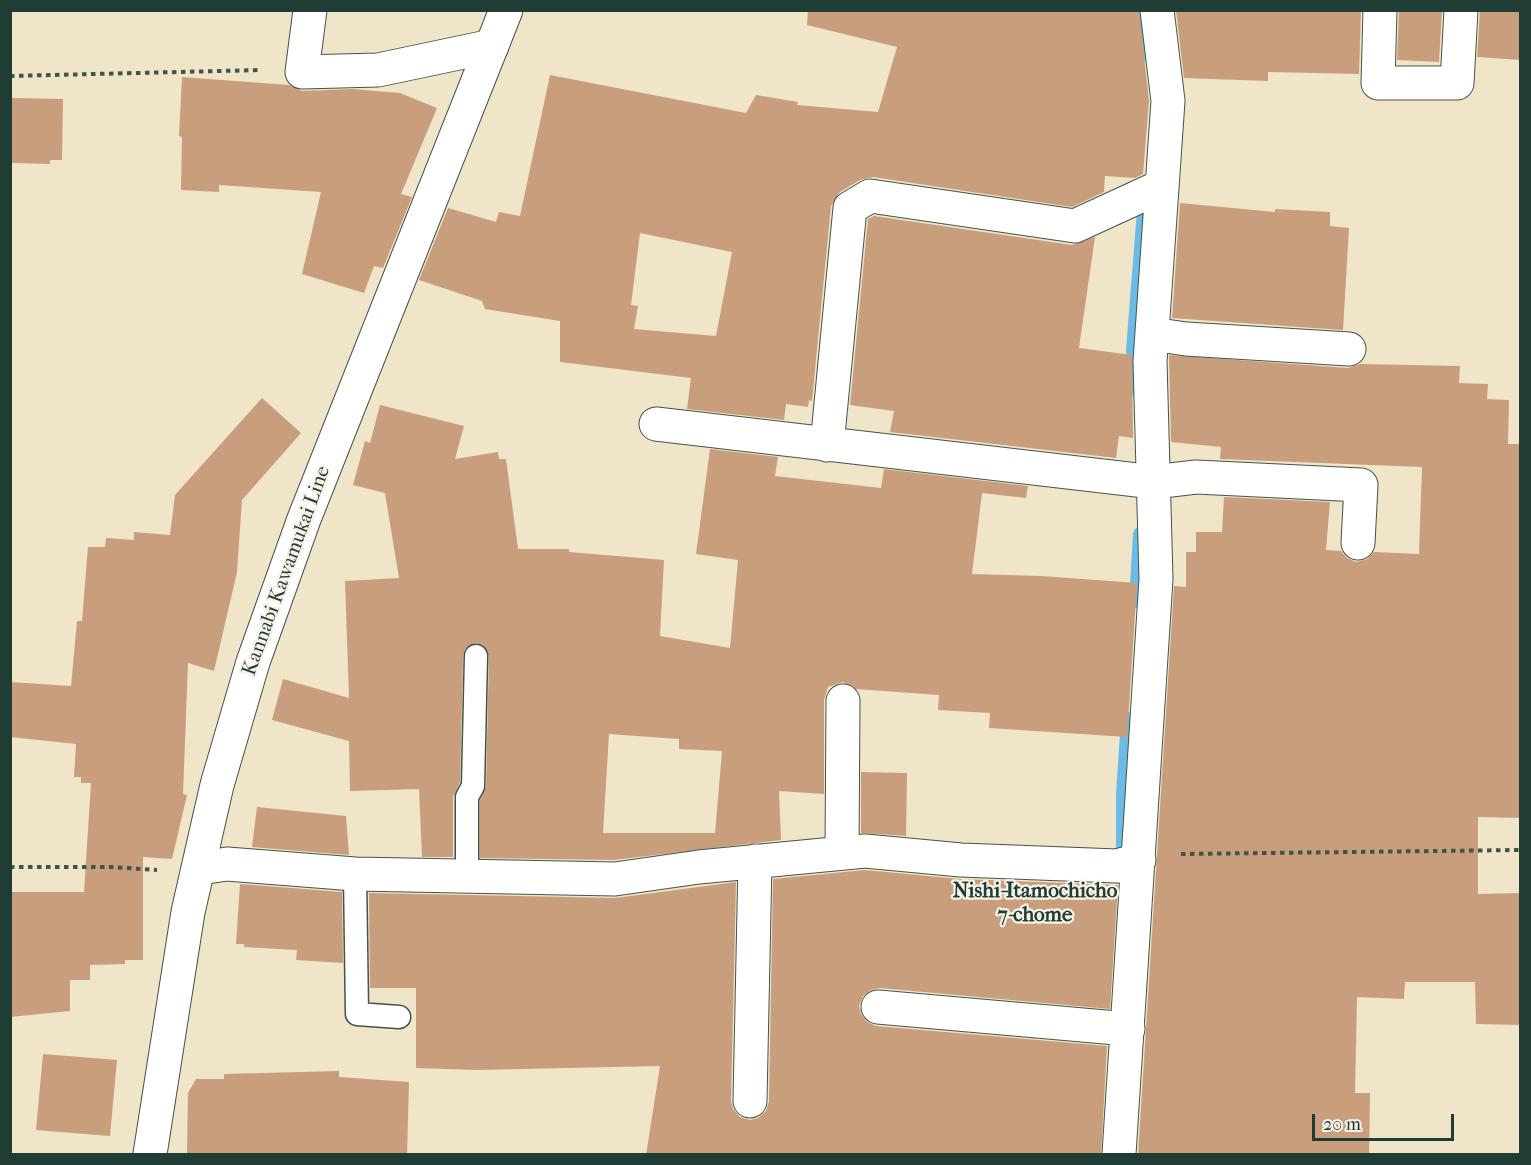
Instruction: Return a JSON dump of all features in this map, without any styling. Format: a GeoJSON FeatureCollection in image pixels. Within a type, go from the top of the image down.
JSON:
{"type":"FeatureCollection","features":[{"type":"Feature","properties":{"kind":"street"},"geometry":{"type":"LineString","coordinates":[[310,10],[302,72],[378,70],[492,46]]}},
{"type":"Feature","properties":{"kind":"street","name":"Kannabi Kawamukai Line"},"geometry":{"type":"LineString","coordinates":[[150,1155],[188,912],[200,868],[217,785],[274,596],[506,10]]}},
{"type":"Feature","properties":{"kind":"street"},"geometry":{"type":"LineString","coordinates":[[1119,1155],[1156,579],[1150,361],[1167,101],[1157,10]]}},
{"type":"Feature","properties":{"kind":"street"},"geometry":{"type":"LineString","coordinates":[[1380,10],[1378,83],[1457,83],[1461,10]]}},
{"type":"Feature","properties":{"kind":"street"},"geometry":{"type":"LineString","coordinates":[[826,445],[850,208],[870,196],[1075,226],[1162,186]]}},
{"type":"Feature","properties":{"kind":"street"},"geometry":{"type":"LineString","coordinates":[[1152,334],[1186,339],[1349,349]]}},
{"type":"Feature","properties":{"kind":"street"},"geometry":{"type":"LineString","coordinates":[[656,424],[1154,483],[1196,477],[1361,485],[1358,543]]}},
{"type":"Feature","properties":{"kind":"street"},"geometry":{"type":"LineString","coordinates":[[842,853],[843,701]]}},
{"type":"Feature","properties":{"kind":"street"},"geometry":{"type":"LineString","coordinates":[[200,868],[227,864],[355,874],[615,879],[755,861],[865,851],[961,860],[1117,866],[1139,860]]}},
{"type":"Feature","properties":{"kind":"street"},"geometry":{"type":"LineString","coordinates":[[750,1101],[755,861]]}},
{"type":"Feature","properties":{"kind":"street"},"geometry":{"type":"LineString","coordinates":[[878,1007],[1128,1029]]}},
{"type":"Feature","properties":{"kind":"lane"},"geometry":{"type":"LineString","coordinates":[[467,876],[467,797],[473,786],[476,656]]}},
{"type":"Feature","properties":{"kind":"lane"},"geometry":{"type":"LineString","coordinates":[[355,874],[357,1014],[399,1017]]}},
{"type":"Feature","properties":{"kind":"path"},"geometry":{"type":"LineString","coordinates":[[10,76],[251,69],[302,72]]}},
{"type":"Feature","properties":{"kind":"path"},"geometry":{"type":"LineString","coordinates":[[1139,860],[1159,854],[1521,850]]}},
{"type":"Feature","properties":{"kind":"path"},"geometry":{"type":"LineString","coordinates":[[10,867],[110,867],[172,871],[200,868]]}},
{"type":"Feature","properties":{"kind":"building"},"geometry":{"type":"Polygon","coordinates":[[[808,10],[1139,10],[1149,101],[1143,174],[1135,178],[1105,176],[1104,192],[1072,207],[873,177],[860,180],[840,192],[831,206],[812,401],[809,400],[808,407],[786,404],[784,420],[687,409],[691,378],[560,362],[560,321],[485,309],[482,301],[419,280],[448,208],[496,222],[499,212],[520,216],[550,75],[746,113],[756,95],[798,102],[797,105],[878,112],[897,47],[807,25],[808,10]],[[640,233],[631,305],[638,306],[634,329],[716,336],[732,252],[640,233]]]}},
{"type":"Feature","properties":{"kind":"building"},"geometry":{"type":"Polygon","coordinates":[[[1176,10],[1361,10],[1359,74],[1268,72],[1268,81],[1184,78],[1176,10]]]}},
{"type":"Feature","properties":{"kind":"building"},"geometry":{"type":"Polygon","coordinates":[[[1399,10],[1442,10],[1439,62],[1397,60],[1399,10]]]}},
{"type":"Feature","properties":{"kind":"building"},"geometry":{"type":"Polygon","coordinates":[[[1480,10],[1521,10],[1521,60],[1477,57],[1480,10]]]}},
{"type":"Feature","properties":{"kind":"building"},"geometry":{"type":"Polygon","coordinates":[[[182,77],[289,85],[302,91],[352,89],[400,93],[437,108],[401,194],[412,197],[383,268],[374,266],[364,293],[302,274],[321,192],[219,185],[219,192],[181,190],[182,137],[179,136],[182,77]]]}},
{"type":"Feature","properties":{"kind":"building"},"geometry":{"type":"Polygon","coordinates":[[[10,98],[63,99],[62,160],[50,160],[50,164],[10,163],[10,98]]]}},
{"type":"Feature","properties":{"kind":"building"},"geometry":{"type":"Polygon","coordinates":[[[1180,203],[1275,212],[1275,209],[1330,212],[1330,226],[1349,228],[1343,330],[1172,318],[1180,203]]]}},
{"type":"Feature","properties":{"kind":"building"},"geometry":{"type":"Polygon","coordinates":[[[874,216],[1072,245],[1095,237],[1079,348],[1132,355],[1133,438],[1119,436],[1116,458],[890,432],[894,411],[850,405],[868,219],[874,216]]]}},
{"type":"Feature","properties":{"kind":"building"},"geometry":{"type":"Polygon","coordinates":[[[1169,355],[1348,368],[1360,364],[1460,366],[1459,383],[1488,384],[1487,399],[1509,400],[1508,444],[1521,444],[1521,818],[1478,817],[1478,894],[1521,893],[1521,1025],[1476,1024],[1475,982],[1405,982],[1404,999],[1357,997],[1355,1093],[1370,1093],[1369,1155],[1138,1155],[1174,586],[1186,587],[1186,552],[1196,552],[1196,532],[1222,532],[1224,497],[1330,502],[1326,550],[1341,551],[1347,558],[1356,562],[1367,559],[1374,552],[1419,554],[1422,467],[1220,459],[1221,447],[1171,442],[1169,355]]]}},
{"type":"Feature","properties":{"kind":"building"},"geometry":{"type":"Polygon","coordinates":[[[262,398],[301,433],[242,500],[237,572],[214,671],[188,663],[183,794],[187,795],[172,859],[143,857],[143,960],[125,960],[125,964],[90,965],[90,980],[70,980],[70,1011],[10,1017],[10,892],[84,892],[91,783],[81,783],[81,777],[74,777],[76,744],[10,737],[10,682],[71,686],[77,621],[82,621],[88,547],[105,547],[106,538],[134,540],[134,532],[170,535],[175,495],[262,398]]]}},
{"type":"Feature","properties":{"kind":"building"},"geometry":{"type":"Polygon","coordinates":[[[380,405],[464,426],[455,459],[498,452],[499,459],[506,459],[518,549],[569,549],[569,552],[664,560],[660,636],[730,648],[738,560],[696,554],[710,449],[778,457],[775,476],[881,488],[884,469],[1028,486],[1026,498],[982,493],[972,574],[1137,583],[1127,737],[989,728],[990,713],[938,710],[939,695],[856,689],[843,682],[828,687],[824,700],[824,794],[779,791],[781,840],[614,860],[480,858],[480,800],[486,786],[489,656],[483,645],[476,643],[465,649],[463,656],[460,782],[453,797],[453,857],[422,857],[419,789],[350,791],[349,741],[272,720],[283,679],[349,698],[345,581],[399,578],[385,493],[353,485],[365,441],[370,443],[380,405]],[[609,734],[603,833],[715,833],[722,751],[679,749],[679,739],[609,734]]]}},
{"type":"Feature","properties":{"kind":"building"},"geometry":{"type":"Polygon","coordinates":[[[861,772],[907,773],[906,836],[861,833],[861,772]]]}},
{"type":"Feature","properties":{"kind":"building"},"geometry":{"type":"Polygon","coordinates":[[[257,807],[346,816],[349,855],[252,847],[257,807]]]}},
{"type":"Feature","properties":{"kind":"building"},"geometry":{"type":"Polygon","coordinates":[[[865,870],[960,879],[1118,885],[1110,1009],[880,988],[871,990],[863,996],[859,1006],[867,1022],[876,1026],[1107,1046],[1101,1155],[646,1155],[660,1066],[477,1070],[416,1068],[416,988],[370,988],[369,893],[615,898],[736,882],[731,1101],[733,1109],[740,1117],[750,1120],[758,1118],[766,1111],[769,1101],[773,879],[865,870]]]}},
{"type":"Feature","properties":{"kind":"building"},"geometry":{"type":"Polygon","coordinates":[[[240,884],[342,892],[343,963],[296,960],[297,950],[244,947],[244,944],[236,944],[240,884]]]}},
{"type":"Feature","properties":{"kind":"building"},"geometry":{"type":"Polygon","coordinates":[[[43,1054],[117,1060],[110,1136],[36,1130],[43,1054]]]}},
{"type":"Feature","properties":{"kind":"building"},"geometry":{"type":"Polygon","coordinates":[[[339,1071],[339,1077],[409,1082],[407,1155],[187,1155],[188,1093],[196,1079],[224,1079],[224,1074],[339,1071]]]}},
{"type":"Feature","properties":{"kind":"waterway"},"geometry":{"type":"LineString","coordinates":[[1139,10],[1147,54]]}},
{"type":"Feature","properties":{"kind":"waterway"},"geometry":{"type":"LineString","coordinates":[[1135,389],[1133,350],[1145,198]]}},
{"type":"Feature","properties":{"kind":"waterway"},"geometry":{"type":"LineString","coordinates":[[1136,601],[1140,534]]}},
{"type":"Feature","properties":{"kind":"waterway"},"geometry":{"type":"LineString","coordinates":[[1123,847],[1123,794],[1128,719]]}},
{"type":"Feature","properties":{"kind":"district","name":"Nishi-Itamochicho 7-chome"},"geometry":{"type":"Point","coordinates":[1035,904]}}]}
